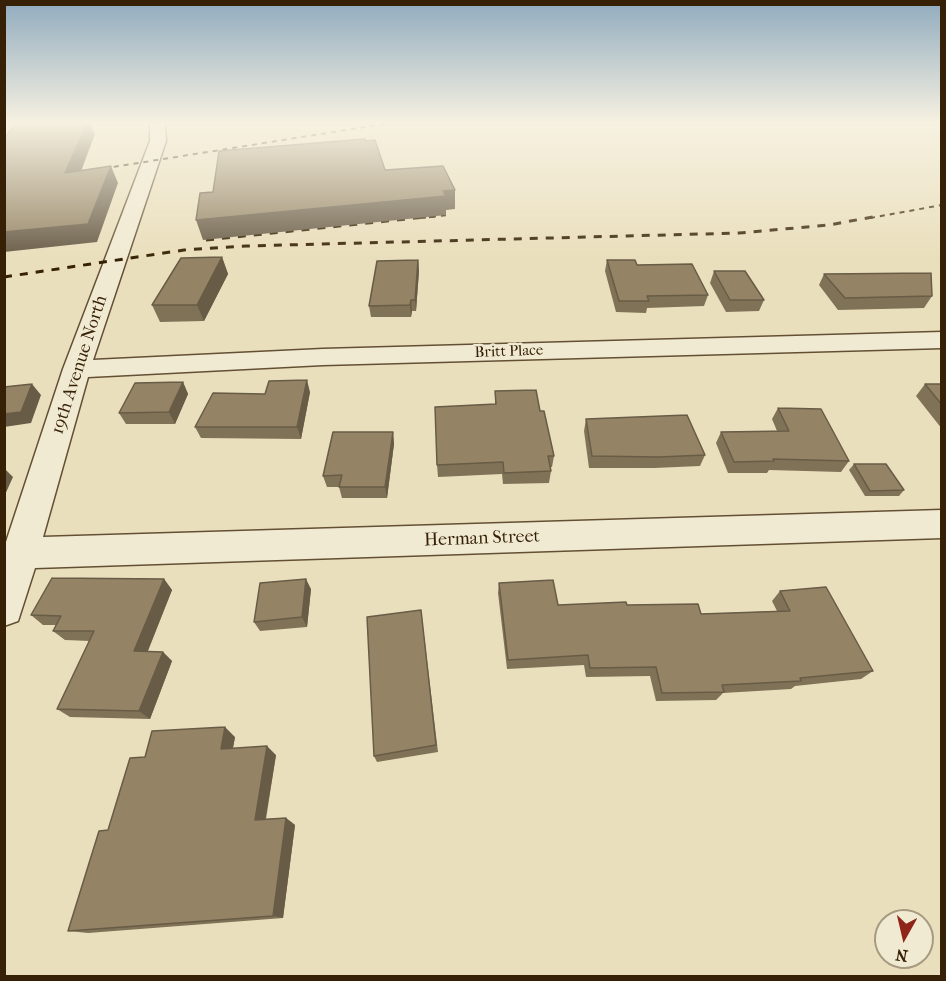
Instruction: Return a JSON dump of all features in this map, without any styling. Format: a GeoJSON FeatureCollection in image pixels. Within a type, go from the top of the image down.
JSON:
{"type":"FeatureCollection","features":[{"type":"Feature","properties":{"kind":"street","name":"19th Avenue North"},"geometry":{"type":"LineString","coordinates":[[4,609],[77,369],[148,169]]}},
{"type":"Feature","properties":{"kind":"street","name":"Britt Place"},"geometry":{"type":"LineString","coordinates":[[77,369],[323,357],[942,340]]}},
{"type":"Feature","properties":{"kind":"street","name":"Herman Street"},"geometry":{"type":"LineString","coordinates":[[22,554],[942,524]]}},
{"type":"Feature","properties":{"kind":"building"},"geometry":{"type":"Polygon","coordinates":[[[4,169],[67,169],[65,173],[110,169],[88,224],[4,232],[4,169]]]}},
{"type":"Feature","properties":{"kind":"building"},"geometry":{"type":"Polygon","coordinates":[[[216,169],[444,169],[455,190],[443,191],[446,196],[196,220],[200,193],[213,192],[216,169]]]}},
{"type":"Feature","properties":{"kind":"building"},"geometry":{"type":"Polygon","coordinates":[[[222,257],[197,305],[152,305],[181,258],[222,257]]]}},
{"type":"Feature","properties":{"kind":"building"},"geometry":{"type":"Polygon","coordinates":[[[418,260],[415,300],[411,300],[410,305],[369,306],[377,261],[418,260]]]}},
{"type":"Feature","properties":{"kind":"building"},"geometry":{"type":"Polygon","coordinates":[[[607,260],[635,260],[637,265],[692,264],[708,295],[647,296],[649,301],[619,301],[607,260]]]}},
{"type":"Feature","properties":{"kind":"building"},"geometry":{"type":"Polygon","coordinates":[[[714,271],[745,271],[764,300],[730,300],[714,271]]]}},
{"type":"Feature","properties":{"kind":"building"},"geometry":{"type":"Polygon","coordinates":[[[931,273],[932,296],[845,298],[824,274],[931,273]]]}},
{"type":"Feature","properties":{"kind":"building"},"geometry":{"type":"Polygon","coordinates":[[[307,380],[297,427],[195,427],[213,393],[265,394],[269,381],[307,380]]]}},
{"type":"Feature","properties":{"kind":"building"},"geometry":{"type":"Polygon","coordinates":[[[183,382],[169,412],[119,413],[135,383],[183,382]]]}},
{"type":"Feature","properties":{"kind":"building"},"geometry":{"type":"Polygon","coordinates":[[[32,384],[21,412],[4,414],[4,387],[32,384]]]}},
{"type":"Feature","properties":{"kind":"building"},"geometry":{"type":"Polygon","coordinates":[[[925,384],[942,384],[942,405],[925,384]]]}},
{"type":"Feature","properties":{"kind":"building"},"geometry":{"type":"Polygon","coordinates":[[[536,390],[540,411],[544,411],[554,456],[548,456],[551,471],[504,473],[503,462],[437,465],[435,407],[496,404],[495,391],[536,390]]]}},
{"type":"Feature","properties":{"kind":"building"},"geometry":{"type":"Polygon","coordinates":[[[778,408],[821,409],[849,461],[773,459],[774,461],[734,462],[721,432],[789,431],[778,408]]]}},
{"type":"Feature","properties":{"kind":"building"},"geometry":{"type":"Polygon","coordinates":[[[687,415],[705,455],[592,456],[586,419],[687,415]]]}},
{"type":"Feature","properties":{"kind":"building"},"geometry":{"type":"Polygon","coordinates":[[[333,432],[393,432],[385,487],[339,487],[342,475],[323,476],[333,432]]]}},
{"type":"Feature","properties":{"kind":"building"},"geometry":{"type":"Polygon","coordinates":[[[854,464],[886,464],[904,490],[870,491],[854,464]]]}},
{"type":"Feature","properties":{"kind":"building"},"geometry":{"type":"Polygon","coordinates":[[[52,578],[164,579],[134,651],[163,652],[139,711],[57,709],[94,631],[53,631],[61,616],[31,615],[52,578]]]}},
{"type":"Feature","properties":{"kind":"building"},"geometry":{"type":"Polygon","coordinates":[[[306,579],[302,617],[254,622],[260,583],[306,579]]]}},
{"type":"Feature","properties":{"kind":"building"},"geometry":{"type":"Polygon","coordinates":[[[553,580],[558,605],[626,602],[627,605],[698,604],[701,614],[790,611],[780,591],[826,587],[873,671],[800,678],[801,681],[722,685],[724,692],[662,693],[656,667],[590,668],[588,655],[508,660],[499,583],[553,580]]]}},
{"type":"Feature","properties":{"kind":"building"},"geometry":{"type":"Polygon","coordinates":[[[421,610],[436,745],[374,756],[367,617],[421,610]]]}},
{"type":"Feature","properties":{"kind":"building"},"geometry":{"type":"Polygon","coordinates":[[[225,727],[221,749],[267,746],[255,820],[286,818],[273,916],[68,931],[99,831],[108,830],[130,758],[145,757],[152,731],[225,727]]]}},
{"type":"Feature","properties":{"kind":"railway"},"geometry":{"type":"LineString","coordinates":[[94,170],[102,169]]}},
{"type":"Feature","properties":{"kind":"railway"},"geometry":{"type":"LineString","coordinates":[[870,218],[942,205]]}},
{"type":"Feature","properties":{"kind":"railway"},"geometry":{"type":"LineString","coordinates":[[421,218],[448,215]]}},
{"type":"Feature","properties":{"kind":"railway"},"geometry":{"type":"LineString","coordinates":[[206,240],[435,216]]}},
{"type":"Feature","properties":{"kind":"railway"},"geometry":{"type":"LineString","coordinates":[[4,277],[184,250],[246,246],[739,233],[829,225],[878,216]]}}]}
